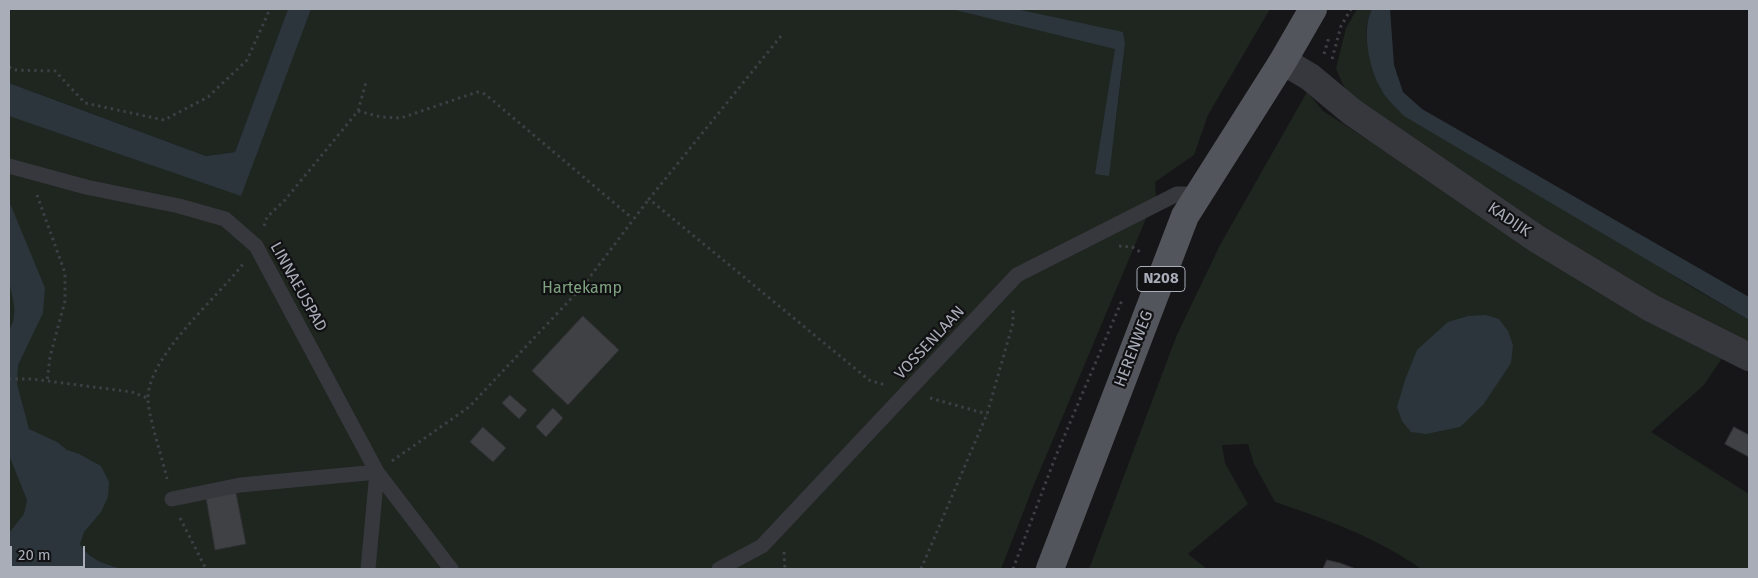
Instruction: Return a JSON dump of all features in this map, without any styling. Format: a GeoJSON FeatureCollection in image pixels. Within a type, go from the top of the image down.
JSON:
{"type":"FeatureCollection","features":[{"type":"Feature","properties":{"kind":"main road","name":"HERENWEG"},"geometry":{"type":"LineString","coordinates":[[1050,569],[1185,216],[1283,61],[1313,9]]}},
{"type":"Feature","properties":{"kind":"street","name":"KADIJK"},"geometry":{"type":"LineString","coordinates":[[1283,61],[1322,71],[1352,112],[1537,239],[1651,308],[1749,358]]}},
{"type":"Feature","properties":{"kind":"lane","name":"LINNAEUSPAD"},"geometry":{"type":"LineString","coordinates":[[9,166],[86,187],[179,206],[225,218],[256,246],[377,472],[451,569]]}},
{"type":"Feature","properties":{"kind":"lane","name":"VOSSENLAAN"},"geometry":{"type":"LineString","coordinates":[[719,569],[762,546],[909,392],[1017,275],[1178,194],[1200,194]]}},
{"type":"Feature","properties":{"kind":"lane"},"geometry":{"type":"LineString","coordinates":[[172,499],[240,485],[377,472],[368,569]]}},
{"type":"Feature","properties":{"kind":"path"},"geometry":{"type":"LineString","coordinates":[[9,67],[14,70],[55,71],[85,102],[164,120],[208,98],[247,60],[270,9]]}},
{"type":"Feature","properties":{"kind":"path"},"geometry":{"type":"LineString","coordinates":[[1322,71],[1332,58],[1342,26],[1351,9]]}},
{"type":"Feature","properties":{"kind":"path"},"geometry":{"type":"LineString","coordinates":[[1322,71],[1330,35]]}},
{"type":"Feature","properties":{"kind":"path"},"geometry":{"type":"LineString","coordinates":[[377,472],[469,407],[583,286],[632,218],[781,36]]}},
{"type":"Feature","properties":{"kind":"path"},"geometry":{"type":"LineString","coordinates":[[206,569],[172,499],[147,398],[150,382],[168,351],[192,319],[228,283],[256,246],[267,217],[285,200],[358,111],[366,82]]}},
{"type":"Feature","properties":{"kind":"path"},"geometry":{"type":"LineString","coordinates":[[358,111],[381,117],[401,118],[477,92],[486,94],[632,218]]}},
{"type":"Feature","properties":{"kind":"path"},"geometry":{"type":"LineString","coordinates":[[32,171],[31,178],[65,273],[65,301],[50,357],[47,382]]}},
{"type":"Feature","properties":{"kind":"path"},"geometry":{"type":"LineString","coordinates":[[649,199],[869,380],[987,414]]}},
{"type":"Feature","properties":{"kind":"path"},"geometry":{"type":"LineString","coordinates":[[1138,262],[1142,252]]}},
{"type":"Feature","properties":{"kind":"path"},"geometry":{"type":"LineString","coordinates":[[921,569],[987,414],[1013,323],[1014,312],[1007,287]]}},
{"type":"Feature","properties":{"kind":"path","name":"HERENWEG"},"geometry":{"type":"LineString","coordinates":[[1013,569],[1055,458],[1123,297]]}},
{"type":"Feature","properties":{"kind":"path"},"geometry":{"type":"LineString","coordinates":[[9,379],[132,392],[147,398]]}},
{"type":"Feature","properties":{"kind":"green space"},"geometry":{"type":"Polygon","coordinates":[[[9,9],[288,9],[235,152],[206,156],[9,83],[9,9]]]}},
{"type":"Feature","properties":{"kind":"green space","name":"Hartekamp"},"geometry":{"type":"Polygon","coordinates":[[[306,9],[1270,9],[1208,115],[1194,155],[1155,182],[1156,195],[1033,487],[1001,569],[9,569],[9,113],[233,184],[306,9]],[[1123,33],[1114,137],[1125,44],[1123,33]]]}},
{"type":"Feature","properties":{"kind":"green space"},"geometry":{"type":"Polygon","coordinates":[[[1357,9],[1372,9],[1367,29],[1368,49],[1381,89],[1690,286],[1749,320],[1749,347],[1591,260],[1352,104],[1336,69],[1346,28],[1357,9]]]}},
{"type":"Feature","properties":{"kind":"green space"},"geometry":{"type":"Polygon","coordinates":[[[1307,92],[1323,111],[1362,136],[1722,358],[1704,385],[1651,432],[1749,494],[1749,569],[1421,569],[1387,548],[1332,522],[1275,502],[1254,464],[1248,444],[1222,445],[1225,463],[1248,504],[1188,554],[1207,569],[1089,569],[1176,337],[1220,245],[1307,92]]]}},
{"type":"Feature","properties":{"kind":"shaded area"},"geometry":{"type":"Polygon","coordinates":[[[288,9],[311,9],[241,196],[9,116],[9,83],[206,156],[235,152],[288,9]]]}},
{"type":"Feature","properties":{"kind":"shaded area"},"geometry":{"type":"Polygon","coordinates":[[[951,9],[1016,9],[1123,32],[1125,44],[1109,176],[1095,174],[1115,49],[951,9]]]}},
{"type":"Feature","properties":{"kind":"shaded area"},"geometry":{"type":"Polygon","coordinates":[[[1372,9],[1390,9],[1394,65],[1403,92],[1422,109],[1749,297],[1749,320],[1404,116],[1383,93],[1373,71],[1367,38],[1367,27],[1372,9]]]}},
{"type":"Feature","properties":{"kind":"shaded area"},"geometry":{"type":"Polygon","coordinates":[[[9,201],[45,288],[43,313],[18,365],[17,384],[29,429],[101,466],[109,482],[108,497],[101,512],[84,532],[80,544],[93,558],[122,569],[9,569],[9,533],[24,514],[27,500],[9,455],[9,330],[14,317],[14,304],[8,269],[9,201]]]}},
{"type":"Feature","properties":{"kind":"shaded area"},"geometry":{"type":"Polygon","coordinates":[[[1486,315],[1499,319],[1508,331],[1513,345],[1511,363],[1483,405],[1460,427],[1426,434],[1411,432],[1402,421],[1397,407],[1417,350],[1448,322],[1468,316],[1486,315]]]}},
{"type":"Feature","properties":{"kind":"building"},"geometry":{"type":"Polygon","coordinates":[[[583,316],[619,350],[568,405],[532,371],[583,316]]]}},
{"type":"Feature","properties":{"kind":"building"},"geometry":{"type":"Polygon","coordinates":[[[510,395],[527,410],[519,419],[502,403],[510,395]]]}},
{"type":"Feature","properties":{"kind":"building"},"geometry":{"type":"Polygon","coordinates":[[[553,408],[563,418],[546,437],[536,427],[553,408]]]}},
{"type":"Feature","properties":{"kind":"building"},"geometry":{"type":"Polygon","coordinates":[[[483,427],[506,448],[493,462],[470,442],[483,427]]]}},
{"type":"Feature","properties":{"kind":"building"},"geometry":{"type":"Polygon","coordinates":[[[1734,427],[1749,435],[1749,457],[1725,444],[1734,427]]]}},
{"type":"Feature","properties":{"kind":"building"},"geometry":{"type":"Polygon","coordinates":[[[236,493],[246,544],[215,550],[206,498],[236,493]]]}},
{"type":"Feature","properties":{"kind":"building"},"geometry":{"type":"Polygon","coordinates":[[[1327,560],[1340,563],[1356,569],[1323,569],[1327,560]]]}}]}
